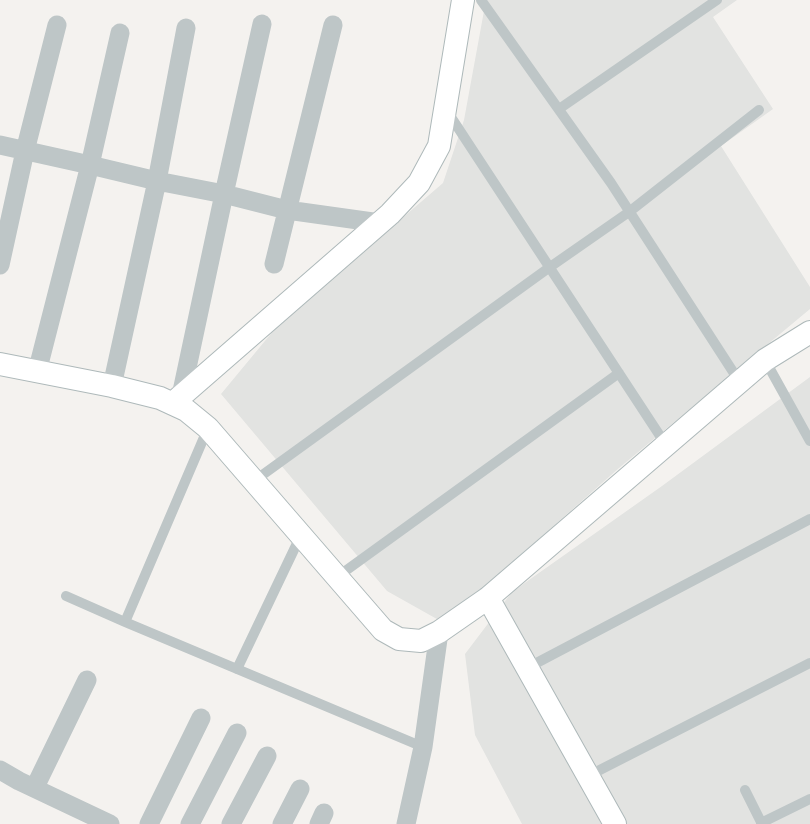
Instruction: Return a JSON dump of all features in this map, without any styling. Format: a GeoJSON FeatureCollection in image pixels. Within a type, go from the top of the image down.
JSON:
{"type":"FeatureCollection","features":[{"type":"Feature","properties":{"kind":"street"},"geometry":{"type":"LineString","coordinates":[[0,364],[112,386],[160,398],[177,399],[380,223],[419,183],[439,146],[463,0]]}},
{"type":"Feature","properties":{"kind":"street"},"geometry":{"type":"LineString","coordinates":[[177,399],[262,24]]}},
{"type":"Feature","properties":{"kind":"street"},"geometry":{"type":"LineString","coordinates":[[0,265],[25,151],[57,25]]}},
{"type":"Feature","properties":{"kind":"street"},"geometry":{"type":"LineString","coordinates":[[274,264],[333,25]]}},
{"type":"Feature","properties":{"kind":"street"},"geometry":{"type":"LineString","coordinates":[[112,386],[157,181],[186,28]]}},
{"type":"Feature","properties":{"kind":"street"},"geometry":{"type":"LineString","coordinates":[[38,372],[90,165],[120,33]]}},
{"type":"Feature","properties":{"kind":"street"},"geometry":{"type":"LineString","coordinates":[[0,146],[157,181],[224,194],[287,210],[380,223]]}},
{"type":"Feature","properties":{"kind":"street"},"geometry":{"type":"LineString","coordinates":[[177,399],[186,410],[208,428],[383,630],[399,639],[421,641],[439,632],[488,598],[765,360],[810,332]]}},
{"type":"Feature","properties":{"kind":"street"},"geometry":{"type":"LineString","coordinates":[[488,598],[615,824]]}},
{"type":"Feature","properties":{"kind":"street"},"geometry":{"type":"LineString","coordinates":[[406,824],[423,747],[439,632]]}},
{"type":"Feature","properties":{"kind":"street"},"geometry":{"type":"LineString","coordinates":[[35,787],[86,680]]}},
{"type":"Feature","properties":{"kind":"street"},"geometry":{"type":"LineString","coordinates":[[149,824],[201,718]]}},
{"type":"Feature","properties":{"kind":"street"},"geometry":{"type":"LineString","coordinates":[[190,824],[237,733]]}},
{"type":"Feature","properties":{"kind":"street"},"geometry":{"type":"LineString","coordinates":[[231,824],[267,756]]}},
{"type":"Feature","properties":{"kind":"street"},"geometry":{"type":"LineString","coordinates":[[0,770],[19,781],[35,787],[110,824]]}},
{"type":"Feature","properties":{"kind":"street"},"geometry":{"type":"LineString","coordinates":[[282,824],[300,789]]}},
{"type":"Feature","properties":{"kind":"lane"},"geometry":{"type":"LineString","coordinates":[[559,109],[717,0]]}},
{"type":"Feature","properties":{"kind":"lane"},"geometry":{"type":"LineString","coordinates":[[486,2],[629,212],[739,382]]}},
{"type":"Feature","properties":{"kind":"lane"},"geometry":{"type":"LineString","coordinates":[[445,108],[666,445]]}},
{"type":"Feature","properties":{"kind":"lane"},"geometry":{"type":"LineString","coordinates":[[254,481],[550,267],[629,212],[759,110]]}},
{"type":"Feature","properties":{"kind":"lane"},"geometry":{"type":"LineString","coordinates":[[765,360],[810,440]]}},
{"type":"Feature","properties":{"kind":"lane"},"geometry":{"type":"LineString","coordinates":[[337,577],[619,373]]}},
{"type":"Feature","properties":{"kind":"lane"},"geometry":{"type":"LineString","coordinates":[[125,622],[208,428]]}},
{"type":"Feature","properties":{"kind":"lane"},"geometry":{"type":"LineString","coordinates":[[527,668],[810,519]]}},
{"type":"Feature","properties":{"kind":"lane"},"geometry":{"type":"LineString","coordinates":[[237,669],[301,536]]}},
{"type":"Feature","properties":{"kind":"lane"},"geometry":{"type":"LineString","coordinates":[[66,596],[423,747]]}},
{"type":"Feature","properties":{"kind":"lane"},"geometry":{"type":"LineString","coordinates":[[588,776],[810,663]]}},
{"type":"Feature","properties":{"kind":"lane"},"geometry":{"type":"LineString","coordinates":[[745,790],[762,824],[810,799]]}},
{"type":"Feature","properties":{"kind":"shaded area"},"geometry":{"type":"Polygon","coordinates":[[[486,0],[737,0],[713,17],[773,109],[721,146],[810,287],[810,309],[619,468],[444,623],[387,591],[221,394],[279,324],[443,183],[464,120],[486,0]]]}},
{"type":"Feature","properties":{"kind":"shaded area"},"geometry":{"type":"Polygon","coordinates":[[[810,377],[810,824],[522,824],[475,735],[465,654],[512,592],[662,486],[810,377]]]}}]}
